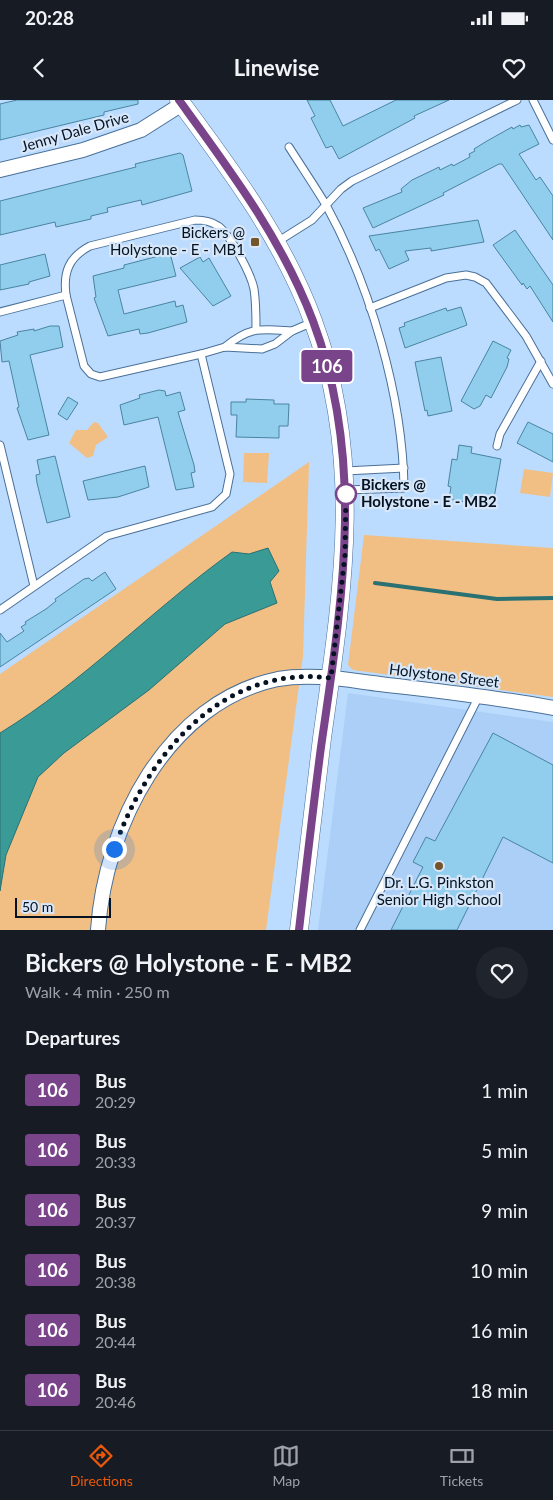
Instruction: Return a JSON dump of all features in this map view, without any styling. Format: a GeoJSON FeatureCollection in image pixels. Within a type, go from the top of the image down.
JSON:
{"type":"FeatureCollection","features":[{"type":"Feature","properties":{"kind":"street","name":"Jenny Dale Drive"},"geometry":{"type":"LineString","coordinates":[[0,170],[83,150],[141,130],[180,102]]}},
{"type":"Feature","properties":{"kind":"street"},"geometry":{"type":"LineString","coordinates":[[180,102],[250,199],[276,242],[314,322],[330,377],[345,471],[345,555],[299,930]]}},
{"type":"Feature","properties":{"kind":"street","name":"Holystone Street"},"geometry":{"type":"LineString","coordinates":[[98,930],[104,884],[118,837],[131,806],[151,772],[175,742],[216,706],[254,686],[279,679],[314,676],[479,696],[553,708]]}},
{"type":"Feature","properties":{"kind":"lane"},"geometry":{"type":"LineString","coordinates":[[276,242],[312,220],[341,189],[352,181],[516,100]]}},
{"type":"Feature","properties":{"kind":"lane"},"geometry":{"type":"LineString","coordinates":[[533,100],[553,140]]}},
{"type":"Feature","properties":{"kind":"lane"},"geometry":{"type":"LineString","coordinates":[[289,147],[326,205],[370,308],[384,354],[396,410],[404,468],[404,488],[346,490]]}},
{"type":"Feature","properties":{"kind":"lane"},"geometry":{"type":"LineString","coordinates":[[256,328],[254,292],[249,275],[224,232],[213,223],[204,220],[195,220],[90,246],[80,251],[70,263],[64,282],[84,366],[95,376],[106,377],[225,347],[262,349],[275,344],[292,331],[314,322]]}},
{"type":"Feature","properties":{"kind":"lane"},"geometry":{"type":"LineString","coordinates":[[370,308],[446,278],[466,275],[476,277],[486,283],[541,361],[553,384]]}},
{"type":"Feature","properties":{"kind":"lane"},"geometry":{"type":"LineString","coordinates":[[0,312],[66,295]]}},
{"type":"Feature","properties":{"kind":"lane"},"geometry":{"type":"LineString","coordinates":[[225,347],[240,336],[256,328],[292,331]]}},
{"type":"Feature","properties":{"kind":"lane"},"geometry":{"type":"LineString","coordinates":[[0,610],[107,536],[206,510],[222,499],[228,488],[230,474],[201,354]]}},
{"type":"Feature","properties":{"kind":"lane"},"geometry":{"type":"LineString","coordinates":[[497,446],[500,434],[541,361]]}},
{"type":"Feature","properties":{"kind":"lane"},"geometry":{"type":"LineString","coordinates":[[0,445],[34,586]]}},
{"type":"Feature","properties":{"kind":"lane"},"geometry":{"type":"LineString","coordinates":[[345,471],[404,468]]}},
{"type":"Feature","properties":{"kind":"lane"},"geometry":{"type":"LineString","coordinates":[[360,930],[479,696]]}},
{"type":"Feature","properties":{"kind":"shaded area"},"geometry":{"type":"Polygon","coordinates":[[[94,422],[98,423],[108,437],[96,445],[93,456],[87,458],[69,443],[76,430],[87,430],[94,422]]]}},
{"type":"Feature","properties":{"kind":"shaded area"},"geometry":{"type":"Polygon","coordinates":[[[244,453],[269,453],[267,483],[243,482],[244,453]]]}},
{"type":"Feature","properties":{"kind":"shaded area"},"geometry":{"type":"Polygon","coordinates":[[[309,462],[303,656],[266,930],[0,930],[0,674],[309,462]]]}},
{"type":"Feature","properties":{"kind":"shaded area"},"geometry":{"type":"Polygon","coordinates":[[[524,469],[553,473],[550,497],[520,493],[524,469]]]}},
{"type":"Feature","properties":{"kind":"shaded area"},"geometry":{"type":"Polygon","coordinates":[[[364,535],[553,548],[553,697],[353,670],[348,665],[364,535]]]}},
{"type":"Feature","properties":{"kind":"shaded area"},"geometry":{"type":"Polygon","coordinates":[[[268,548],[279,571],[270,582],[277,603],[225,624],[149,690],[64,753],[38,777],[6,855],[0,891],[0,733],[89,669],[174,597],[232,552],[249,554],[268,548]]]}},
{"type":"Feature","properties":{"kind":"shaded area","name":"Dr. L.G. Pinkston Senior High School"},"geometry":{"type":"Polygon","coordinates":[[[348,693],[553,722],[553,930],[318,930],[348,693]]]}},
{"type":"Feature","properties":{"kind":"building"},"geometry":{"type":"Polygon","coordinates":[[[17,100],[138,100],[138,104],[104,112],[104,115],[0,140],[0,104],[17,100]]]}},
{"type":"Feature","properties":{"kind":"building"},"geometry":{"type":"Polygon","coordinates":[[[307,100],[330,100],[343,126],[396,100],[449,100],[414,116],[415,118],[339,159],[332,146],[326,148],[311,118],[315,116],[307,100]]]}},
{"type":"Feature","properties":{"kind":"building"},"geometry":{"type":"Polygon","coordinates":[[[520,125],[521,127],[529,125],[539,144],[519,154],[536,180],[540,177],[553,196],[553,240],[502,164],[443,193],[444,195],[373,228],[363,208],[402,192],[401,189],[412,180],[439,167],[440,170],[452,164],[453,166],[470,157],[469,154],[475,151],[474,149],[487,141],[512,127],[513,129],[520,125]]]}},
{"type":"Feature","properties":{"kind":"building"},"geometry":{"type":"Polygon","coordinates":[[[180,153],[183,155],[192,191],[142,205],[141,200],[107,208],[108,212],[91,216],[91,219],[56,227],[55,222],[0,235],[0,201],[136,167],[135,164],[180,153]]]}},
{"type":"Feature","properties":{"kind":"building"},"geometry":{"type":"Polygon","coordinates":[[[478,220],[484,242],[431,251],[431,248],[405,251],[409,260],[389,269],[379,249],[376,251],[369,236],[478,220]]]}},
{"type":"Feature","properties":{"kind":"building"},"geometry":{"type":"Polygon","coordinates":[[[515,230],[553,285],[553,322],[530,286],[527,289],[523,283],[522,285],[493,245],[515,230]]]}},
{"type":"Feature","properties":{"kind":"building"},"geometry":{"type":"Polygon","coordinates":[[[170,253],[176,276],[118,290],[124,314],[175,301],[176,307],[183,305],[187,322],[148,333],[140,334],[139,329],[108,336],[94,298],[96,297],[93,276],[124,268],[124,265],[170,253]]]}},
{"type":"Feature","properties":{"kind":"building"},"geometry":{"type":"Polygon","coordinates":[[[45,254],[50,276],[29,282],[29,284],[0,290],[0,265],[45,254]]]}},
{"type":"Feature","properties":{"kind":"building"},"geometry":{"type":"Polygon","coordinates":[[[200,257],[203,262],[209,258],[231,296],[213,306],[180,268],[200,257]]]}},
{"type":"Feature","properties":{"kind":"building"},"geometry":{"type":"Polygon","coordinates":[[[461,307],[467,325],[405,348],[399,328],[405,326],[404,323],[446,308],[447,311],[461,307]]]}},
{"type":"Feature","properties":{"kind":"building"},"geometry":{"type":"Polygon","coordinates":[[[50,326],[59,326],[63,347],[30,355],[49,435],[28,440],[17,408],[19,407],[9,361],[2,362],[0,341],[18,335],[17,332],[34,329],[34,331],[50,326]]]}},
{"type":"Feature","properties":{"kind":"building"},"geometry":{"type":"Polygon","coordinates":[[[493,341],[511,350],[507,358],[509,359],[507,367],[491,398],[486,395],[480,406],[474,409],[461,401],[493,341]]]}},
{"type":"Feature","properties":{"kind":"building"},"geometry":{"type":"Polygon","coordinates":[[[441,357],[452,411],[428,416],[427,410],[425,411],[415,362],[441,357]]]}},
{"type":"Feature","properties":{"kind":"building"},"geometry":{"type":"Polygon","coordinates":[[[159,390],[165,391],[166,396],[180,392],[185,410],[178,412],[194,465],[195,472],[191,473],[194,487],[176,490],[158,417],[124,425],[120,405],[140,398],[139,395],[159,390]]]}},
{"type":"Feature","properties":{"kind":"building"},"geometry":{"type":"Polygon","coordinates":[[[68,397],[78,403],[67,420],[58,414],[68,397]]]}},
{"type":"Feature","properties":{"kind":"building"},"geometry":{"type":"Polygon","coordinates":[[[246,399],[274,400],[274,404],[289,404],[288,426],[279,426],[279,438],[236,437],[237,415],[231,415],[231,402],[246,402],[246,399]]]}},
{"type":"Feature","properties":{"kind":"building"},"geometry":{"type":"Polygon","coordinates":[[[528,422],[553,434],[553,462],[517,443],[528,422]]]}},
{"type":"Feature","properties":{"kind":"building"},"geometry":{"type":"Polygon","coordinates":[[[459,445],[472,447],[471,453],[501,459],[494,498],[473,495],[471,503],[449,499],[451,487],[448,486],[452,459],[457,460],[459,445]]]}},
{"type":"Feature","properties":{"kind":"building"},"geometry":{"type":"Polygon","coordinates":[[[55,456],[70,517],[47,523],[37,483],[36,475],[40,474],[37,460],[55,456]]]}},
{"type":"Feature","properties":{"kind":"building"},"geometry":{"type":"Polygon","coordinates":[[[145,466],[149,487],[118,497],[88,500],[83,481],[145,466]]]}},
{"type":"Feature","properties":{"kind":"building"},"geometry":{"type":"Polygon","coordinates":[[[105,572],[116,589],[0,667],[0,633],[7,642],[24,631],[21,627],[26,624],[25,622],[46,609],[56,601],[55,599],[84,579],[89,578],[92,581],[105,572]]]}},
{"type":"Feature","properties":{"kind":"building"},"geometry":{"type":"Polygon","coordinates":[[[493,733],[553,765],[553,863],[503,837],[457,930],[391,930],[423,867],[413,862],[426,837],[435,841],[493,733]]]}},
{"type":"Feature","properties":{"kind":"waterway"},"geometry":{"type":"LineString","coordinates":[[375,583],[497,599],[553,598]]}},
{"type":"Feature","properties":{"kind":"bus line","name":"106"},"geometry":{"type":"LineString","coordinates":[[179,100],[250,199],[298,284],[314,322],[330,377],[341,433],[346,490],[345,555],[299,930]]}},
{"type":"Feature","properties":{"kind":"place","name":"Bickers @ Holystone - E - MB1"},"geometry":{"type":"Point","coordinates":[255,242]}},
{"type":"Feature","properties":{"kind":"place","name":"Bickers @ Holystone - E - MB2"},"geometry":{"type":"Point","coordinates":[346,494]}},
{"type":"Feature","properties":{"kind":"place","name":"Dr. L.G. Pinkston Senior High School"},"geometry":{"type":"Point","coordinates":[439,866]}},
{"type":"Feature","properties":{"kind":"route"},"geometry":{"type":"LineString","coordinates":[[114,849],[131,806],[151,772],[175,742],[200,718],[232,695],[254,686],[279,679],[314,676],[331,678],[345,555],[346,490],[346,494]]}}]}
